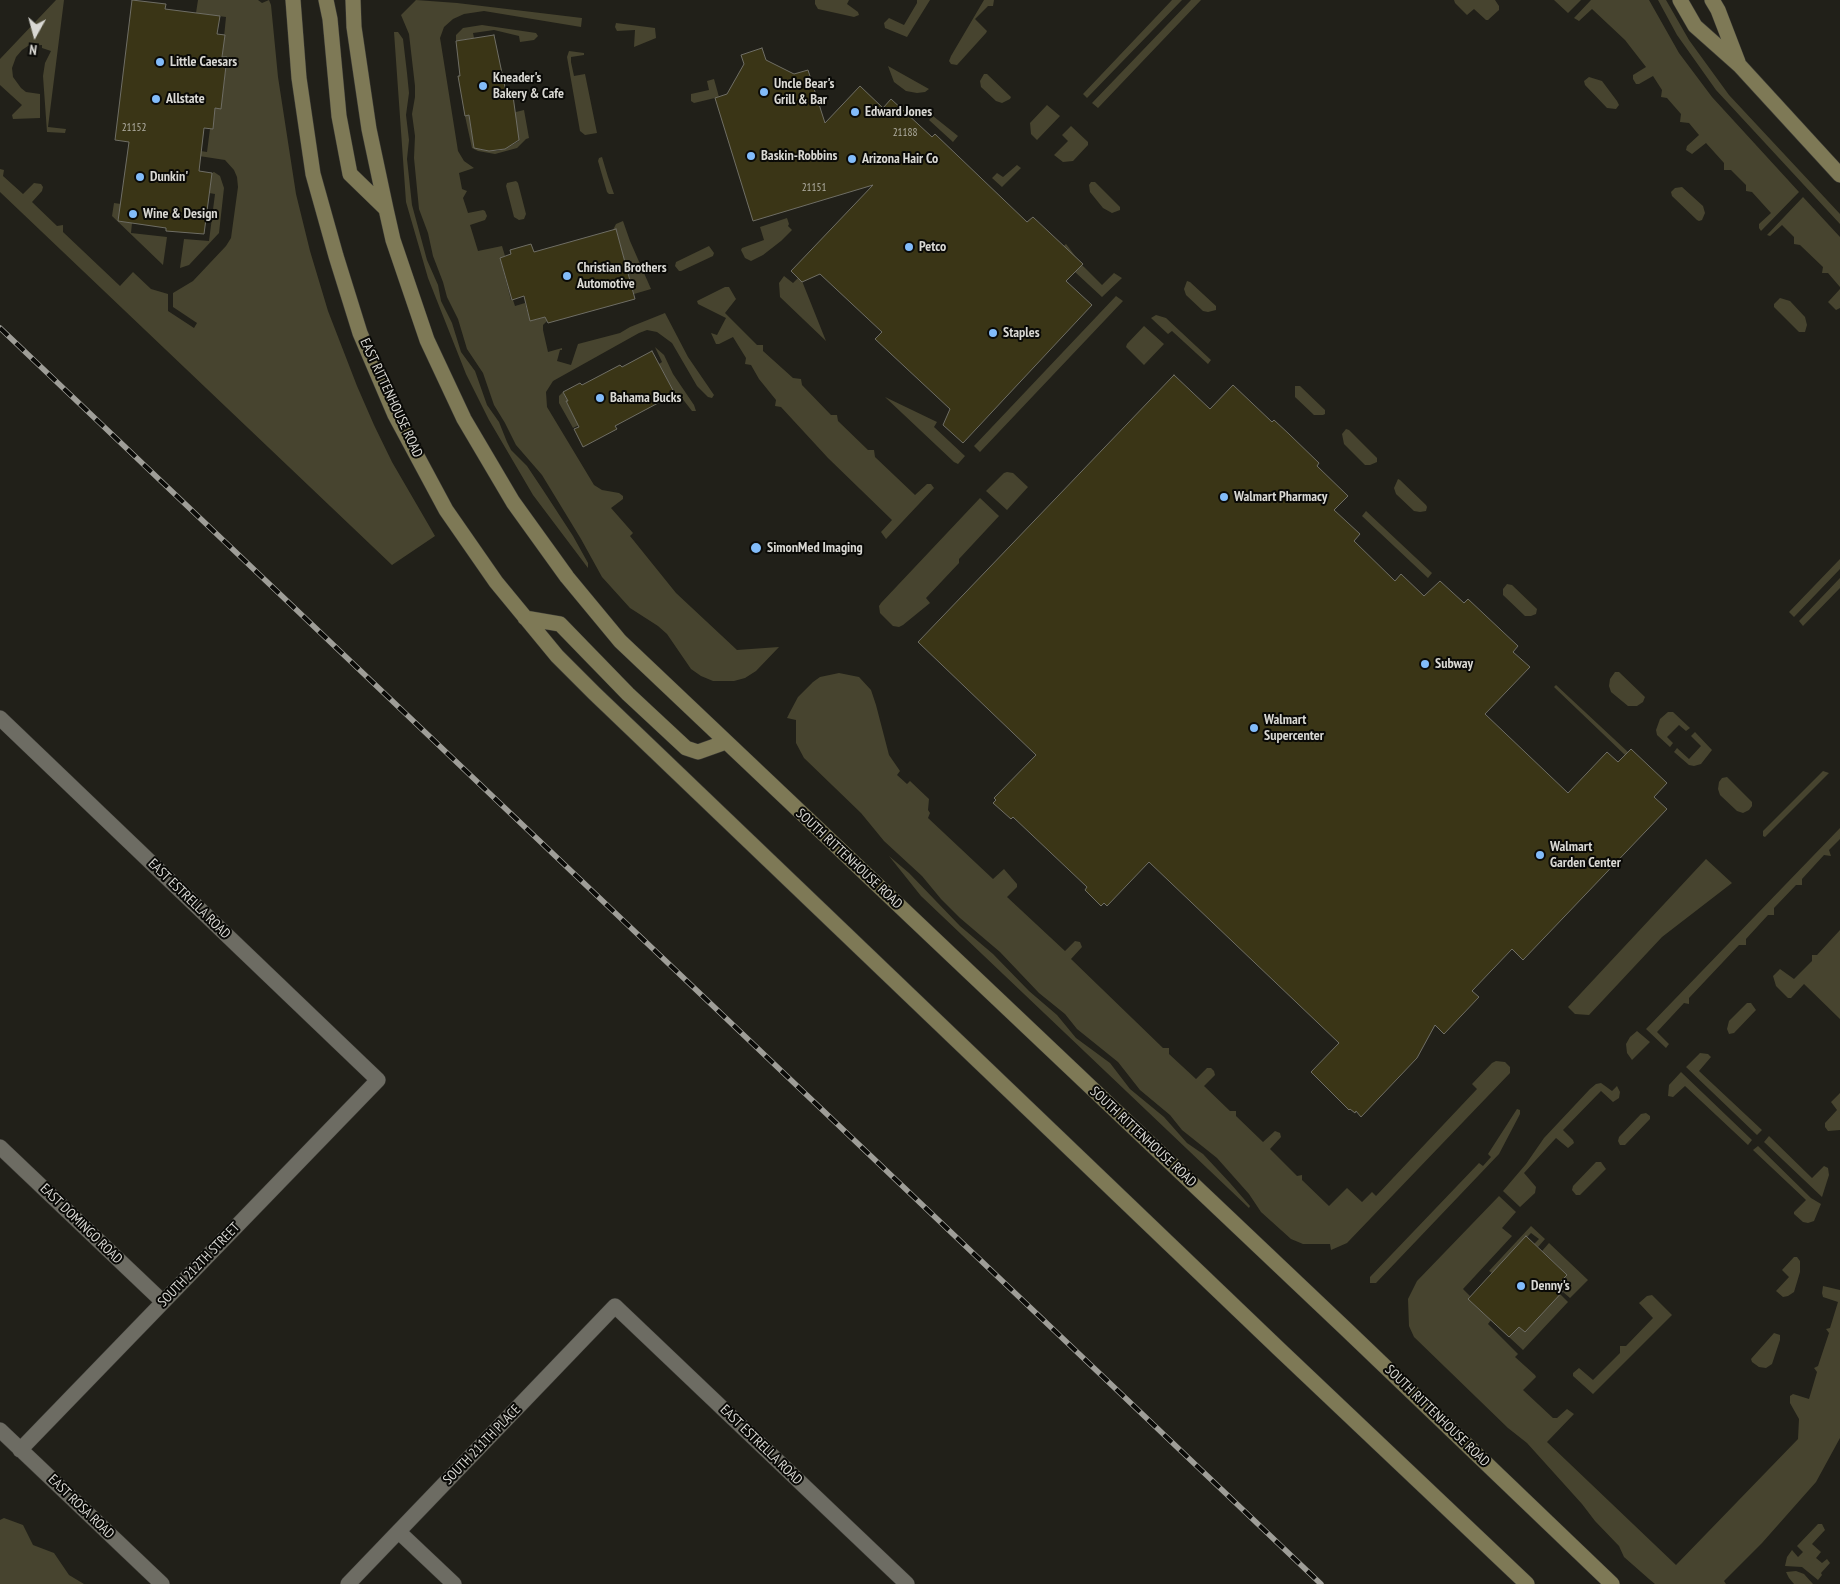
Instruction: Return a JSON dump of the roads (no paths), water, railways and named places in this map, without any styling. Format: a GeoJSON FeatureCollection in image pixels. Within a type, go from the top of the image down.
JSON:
{"type":"FeatureCollection","features":[{"type":"Feature","properties":{"kind":"main road","name":"EAST RITTENHOUSE ROAD"},"geometry":{"type":"LineString","coordinates":[[293,0],[299,78],[313,174],[360,334],[395,415],[446,510],[496,582],[557,656],[632,729],[1284,1354],[1527,1584]]}},
{"type":"Feature","properties":{"kind":"main road"},"geometry":{"type":"LineString","coordinates":[[326,0],[330,19],[339,116],[350,174],[386,210]]}},
{"type":"Feature","properties":{"kind":"main road"},"geometry":{"type":"LineString","coordinates":[[353,0],[354,27],[369,129],[386,210]]}},
{"type":"Feature","properties":{"kind":"main road"},"geometry":{"type":"LineString","coordinates":[[1680,0],[1695,26],[1740,66],[1840,175]]}},
{"type":"Feature","properties":{"kind":"main road"},"geometry":{"type":"LineString","coordinates":[[1712,0],[1718,10],[1740,66]]}},
{"type":"Feature","properties":{"kind":"main road","name":"SOUTH RITTENHOUSE ROAD"},"geometry":{"type":"LineString","coordinates":[[386,210],[393,240],[427,340],[464,418],[513,502],[566,577],[620,641],[1612,1584]]}},
{"type":"Feature","properties":{"kind":"main road"},"geometry":{"type":"LineString","coordinates":[[525,618],[560,624],[628,694],[686,748],[698,752],[726,742]]}},
{"type":"Feature","properties":{"kind":"street","name":"EAST ESTRELLA ROAD"},"geometry":{"type":"LineString","coordinates":[[0,718],[378,1080]]}},
{"type":"Feature","properties":{"kind":"street","name":"SOUTH 212TH STREET"},"geometry":{"type":"LineString","coordinates":[[20,1450],[378,1080]]}},
{"type":"Feature","properties":{"kind":"street","name":"EAST DOMINGO ROAD"},"geometry":{"type":"LineString","coordinates":[[0,1147],[163,1302]]}},
{"type":"Feature","properties":{"kind":"street","name":"EAST ESTRELLA ROAD"},"geometry":{"type":"LineString","coordinates":[[615,1306],[907,1584]]}},
{"type":"Feature","properties":{"kind":"street","name":"SOUTH 211TH PLACE"},"geometry":{"type":"LineString","coordinates":[[348,1584],[615,1306]]}},
{"type":"Feature","properties":{"kind":"street","name":"EAST ROSA ROAD"},"geometry":{"type":"LineString","coordinates":[[0,1430],[162,1584]]}},
{"type":"Feature","properties":{"kind":"street"},"geometry":{"type":"LineString","coordinates":[[398,1532],[454,1584]]}},
{"type":"Feature","properties":{"kind":"railway"},"geometry":{"type":"LineString","coordinates":[[0,328],[1321,1584]]}},
{"type":"Feature","properties":{"kind":"place","name":"Little Caesars"},"geometry":{"type":"Point","coordinates":[160,62]}},
{"type":"Feature","properties":{"kind":"place","name":"Kneader's Bakery & Cafe"},"geometry":{"type":"Point","coordinates":[483,86]}},
{"type":"Feature","properties":{"kind":"place","name":"Uncle Bear's Grill & Bar"},"geometry":{"type":"Point","coordinates":[764,92]}},
{"type":"Feature","properties":{"kind":"place","name":"Allstate"},"geometry":{"type":"Point","coordinates":[156,99]}},
{"type":"Feature","properties":{"kind":"place","name":"Edward Jones"},"geometry":{"type":"Point","coordinates":[855,112]}},
{"type":"Feature","properties":{"kind":"place","name":"Baskin-Robbins"},"geometry":{"type":"Point","coordinates":[751,156]}},
{"type":"Feature","properties":{"kind":"place","name":"Arizona Hair Co"},"geometry":{"type":"Point","coordinates":[852,159]}},
{"type":"Feature","properties":{"kind":"place","name":"Dunkin'"},"geometry":{"type":"Point","coordinates":[140,177]}},
{"type":"Feature","properties":{"kind":"place","name":"Wine & Design"},"geometry":{"type":"Point","coordinates":[133,214]}},
{"type":"Feature","properties":{"kind":"place","name":"Petco"},"geometry":{"type":"Point","coordinates":[909,247]}},
{"type":"Feature","properties":{"kind":"place","name":"Christian Brothers Automotive"},"geometry":{"type":"Point","coordinates":[567,276]}},
{"type":"Feature","properties":{"kind":"place","name":"Staples"},"geometry":{"type":"Point","coordinates":[993,333]}},
{"type":"Feature","properties":{"kind":"place","name":"Bahama Bucks"},"geometry":{"type":"Point","coordinates":[600,398]}},
{"type":"Feature","properties":{"kind":"place","name":"Walmart Pharmacy"},"geometry":{"type":"Point","coordinates":[1224,497]}},
{"type":"Feature","properties":{"kind":"place","name":"SimonMed Imaging"},"geometry":{"type":"Point","coordinates":[756,548]}},
{"type":"Feature","properties":{"kind":"place","name":"Subway"},"geometry":{"type":"Point","coordinates":[1425,664]}},
{"type":"Feature","properties":{"kind":"place","name":"Walmart Supercenter"},"geometry":{"type":"Point","coordinates":[1254,728]}},
{"type":"Feature","properties":{"kind":"place","name":"Walmart Garden Center"},"geometry":{"type":"Point","coordinates":[1540,855]}},
{"type":"Feature","properties":{"kind":"place","name":"Denny's"},"geometry":{"type":"Point","coordinates":[1521,1286]}}]}
